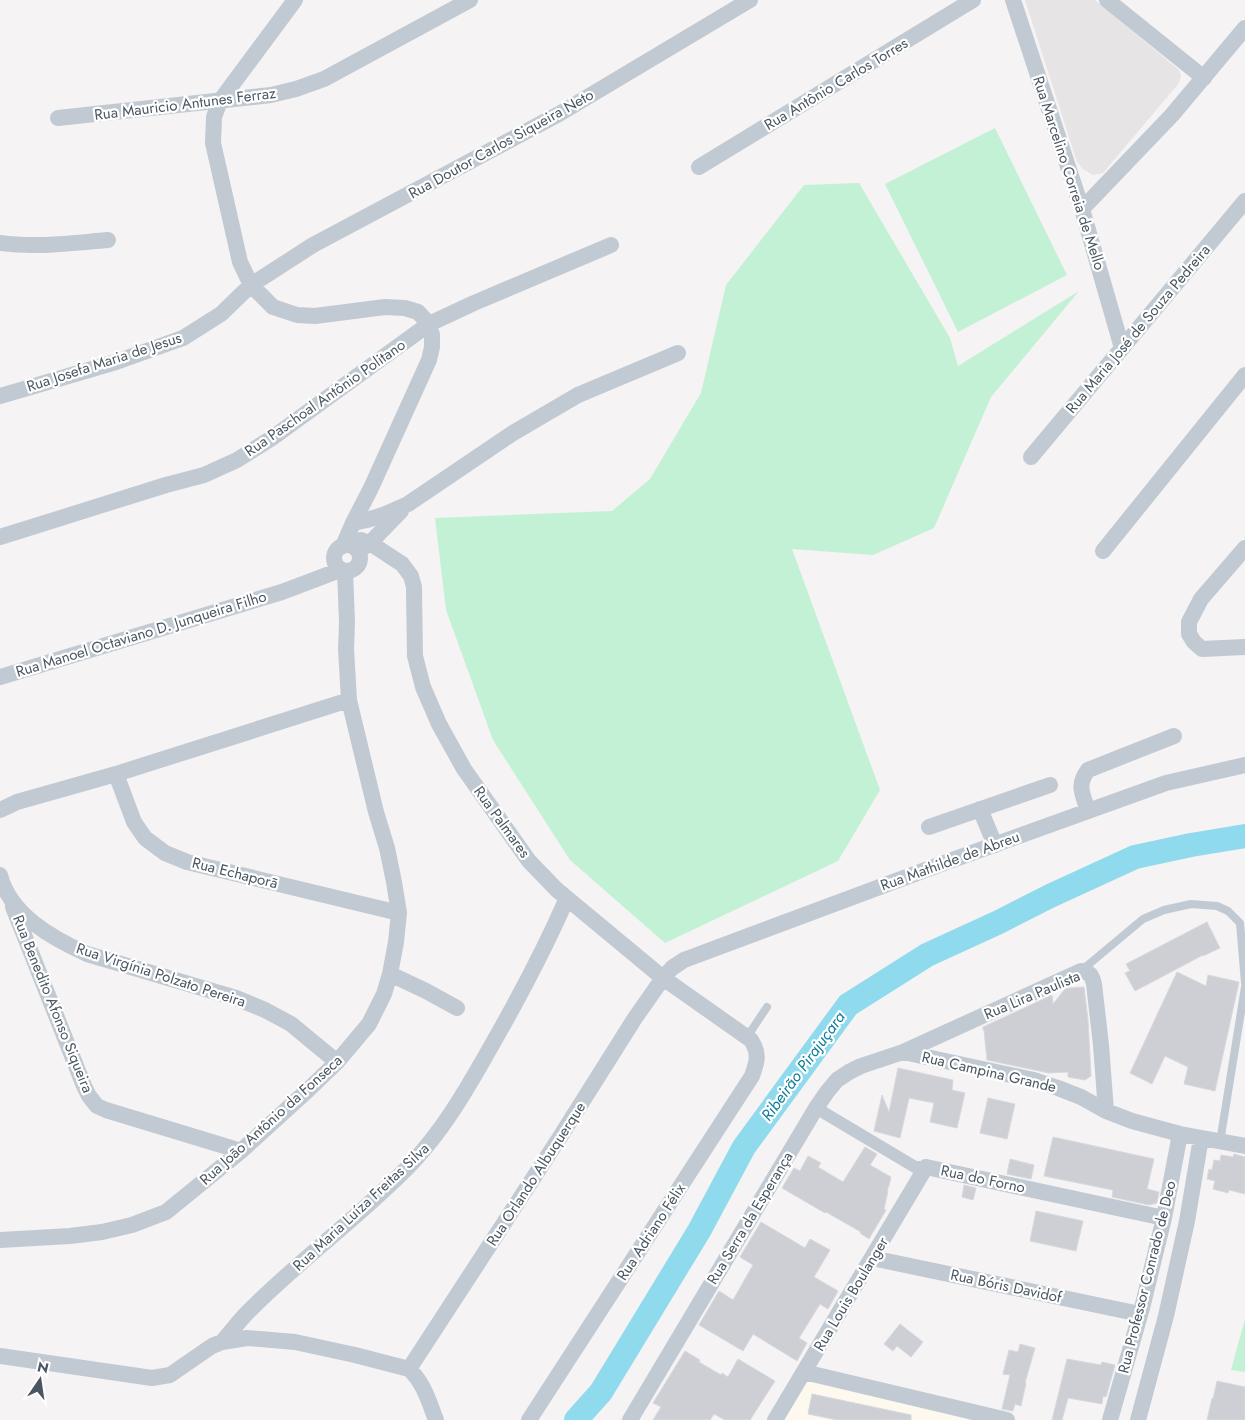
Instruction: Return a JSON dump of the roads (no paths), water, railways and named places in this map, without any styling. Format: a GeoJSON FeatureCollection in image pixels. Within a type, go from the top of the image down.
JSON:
{"type":"FeatureCollection","features":[{"type":"Feature","properties":{"kind":"street"},"geometry":{"type":"LineString","coordinates":[[295,0],[220,101],[214,117],[212,143],[240,262],[251,285],[273,307],[297,315],[316,316],[386,307],[405,308],[418,312],[429,324]]}},
{"type":"Feature","properties":{"kind":"street","name":"Rua Mauricio Antunes Ferraz"},"geometry":{"type":"LineString","coordinates":[[58,118],[271,96],[296,89],[324,79],[470,0]]}},
{"type":"Feature","properties":{"kind":"street","name":"Rua Doutor Carlos Siqueira Neto"},"geometry":{"type":"LineString","coordinates":[[251,285],[313,245],[559,114],[750,0]]}},
{"type":"Feature","properties":{"kind":"street","name":"Rua Antônio Carlos Torres"},"geometry":{"type":"LineString","coordinates":[[699,168],[973,0]]}},
{"type":"Feature","properties":{"kind":"street","name":"Rua Marcelino Correia de Mello"},"geometry":{"type":"LineString","coordinates":[[1013,0],[1082,209],[1122,348]]}},
{"type":"Feature","properties":{"kind":"street"},"geometry":{"type":"LineString","coordinates":[[1107,0],[1204,78]]}},
{"type":"Feature","properties":{"kind":"street"},"geometry":{"type":"LineString","coordinates":[[1082,209],[1172,115],[1245,28]]}},
{"type":"Feature","properties":{"kind":"street","name":"Rua Maria José de Souza Pedreira"},"geometry":{"type":"LineString","coordinates":[[1031,457],[1245,201]]}},
{"type":"Feature","properties":{"kind":"street"},"geometry":{"type":"LineString","coordinates":[[0,243],[23,246],[59,245],[108,240]]}},
{"type":"Feature","properties":{"kind":"street","name":"Rua Paschoal Antônio Politano"},"geometry":{"type":"LineString","coordinates":[[0,537],[204,475],[237,460],[272,438],[429,324],[611,245]]}},
{"type":"Feature","properties":{"kind":"street","name":"Rua Josefa Maria de Jesus"},"geometry":{"type":"LineString","coordinates":[[0,396],[116,362],[183,338],[221,314],[251,285]]}},
{"type":"Feature","properties":{"kind":"street","name":"Rua João Antônio da Fonseca"},"geometry":{"type":"LineString","coordinates":[[0,1240],[102,1232],[132,1225],[166,1212],[241,1151],[337,1062],[369,1024],[384,994],[396,942],[399,913],[387,848],[376,812],[349,700],[346,649],[347,622],[352,555],[360,521],[371,488],[429,360],[432,335],[429,324]]}},
{"type":"Feature","properties":{"kind":"street","name":"Rua Manoel Octaviano D. Junqueira Filho"},"geometry":{"type":"LineString","coordinates":[[0,677],[282,592],[352,555],[408,504],[513,433],[578,394],[678,352]]}},
{"type":"Feature","properties":{"kind":"street"},"geometry":{"type":"LineString","coordinates":[[1103,551],[1245,375]]}},
{"type":"Feature","properties":{"kind":"street","name":"Rua Manoel Octaviano D. Junqueira Filho"},"geometry":{"type":"LineString","coordinates":[[360,521],[383,515],[408,504]]}},
{"type":"Feature","properties":{"kind":"street"},"geometry":{"type":"LineString","coordinates":[[1245,548],[1201,599],[1189,622],[1189,634],[1202,649],[1245,646]]}},
{"type":"Feature","properties":{"kind":"street","name":"Rua Palmares"},"geometry":{"type":"LineString","coordinates":[[352,555],[402,564],[411,576],[414,588],[414,656],[423,686],[439,724],[464,769],[529,861],[557,890],[663,978],[749,1038]]}},
{"type":"Feature","properties":{"kind":"street"},"geometry":{"type":"LineString","coordinates":[[0,810],[17,802],[116,774],[349,700]]}},
{"type":"Feature","properties":{"kind":"street"},"geometry":{"type":"LineString","coordinates":[[1088,811],[1080,785],[1088,770],[1174,736]]}},
{"type":"Feature","properties":{"kind":"street","name":"Rua Mathilde de Abreu"},"geometry":{"type":"LineString","coordinates":[[663,978],[672,968],[684,960],[995,845],[1166,783],[1245,765]]}},
{"type":"Feature","properties":{"kind":"street","name":"Rua Echaporã"},"geometry":{"type":"LineString","coordinates":[[116,774],[134,822],[145,838],[165,853],[187,862],[399,913]]}},
{"type":"Feature","properties":{"kind":"street"},"geometry":{"type":"LineString","coordinates":[[929,827],[1050,785]]}},
{"type":"Feature","properties":{"kind":"street"},"geometry":{"type":"LineString","coordinates":[[980,809],[995,845]]}},
{"type":"Feature","properties":{"kind":"street","name":"Rua Virgínia Polzato Pereira"},"geometry":{"type":"LineString","coordinates":[[0,875],[11,900],[39,928],[64,944],[87,954],[236,998],[265,1010],[291,1024],[337,1062]]}},
{"type":"Feature","properties":{"kind":"street","name":"Rua Maria Luíza Freitas Silva"},"geometry":{"type":"LineString","coordinates":[[222,1342],[251,1308],[380,1193],[412,1163],[435,1137],[463,1095],[509,1017],[567,898]]}},
{"type":"Feature","properties":{"kind":"street","name":"Rua Benedito Afonso Siqueira"},"geometry":{"type":"LineString","coordinates":[[11,900],[84,1086],[96,1106],[241,1151]]}},
{"type":"Feature","properties":{"kind":"street","name":"Rua Lira Paulista"},"geometry":{"type":"LineString","coordinates":[[903,1052],[1081,971],[1089,972],[1094,984],[1106,1111]]}},
{"type":"Feature","properties":{"kind":"street"},"geometry":{"type":"LineString","coordinates":[[390,974],[457,1008]]}},
{"type":"Feature","properties":{"kind":"street","name":"Rua Orlando Albuquerque"},"geometry":{"type":"LineString","coordinates":[[409,1369],[635,1018],[663,978]]}},
{"type":"Feature","properties":{"kind":"street","name":"Rua Adriano Félix"},"geometry":{"type":"LineString","coordinates":[[529,1420],[752,1076],[757,1056],[756,1047],[749,1038]]}},
{"type":"Feature","properties":{"kind":"street","name":"Rua Serra da Esperança"},"geometry":{"type":"LineString","coordinates":[[630,1420],[827,1092],[837,1080],[849,1072],[903,1052]]}},
{"type":"Feature","properties":{"kind":"street","name":"Rua Campina Grande"},"geometry":{"type":"LineString","coordinates":[[903,1052],[1034,1080],[1073,1094],[1106,1111],[1148,1125],[1180,1134],[1245,1146]]}},
{"type":"Feature","properties":{"kind":"street","name":"Rua do Forno"},"geometry":{"type":"LineString","coordinates":[[816,1108],[915,1167],[926,1167],[1164,1218]]}},
{"type":"Feature","properties":{"kind":"street","name":"Rua Professor Conrado de Deo"},"geometry":{"type":"LineString","coordinates":[[1110,1420],[1140,1314],[1164,1218],[1180,1134]]}},
{"type":"Feature","properties":{"kind":"street","name":"Rua Professor Conrado de Deo"},"geometry":{"type":"LineString","coordinates":[[1138,1420],[1187,1220],[1201,1138]]}},
{"type":"Feature","properties":{"kind":"street","name":"Rua Louis Boulanger"},"geometry":{"type":"LineString","coordinates":[[775,1420],[926,1167]]}},
{"type":"Feature","properties":{"kind":"street","name":"Rua Bóris Davidof"},"geometry":{"type":"LineString","coordinates":[[872,1258],[1140,1314]]}},
{"type":"Feature","properties":{"kind":"street"},"geometry":{"type":"LineString","coordinates":[[0,1356],[152,1378],[170,1375],[212,1346],[222,1342],[247,1338],[295,1342],[355,1354],[409,1369],[422,1384],[436,1420]]}},
{"type":"Feature","properties":{"kind":"street"},"geometry":{"type":"LineString","coordinates":[[804,1372],[1007,1420]]}},
{"type":"Feature","properties":{"kind":"lane"},"geometry":{"type":"LineString","coordinates":[[1081,971],[1143,919],[1164,910],[1191,904],[1223,908],[1240,923],[1245,983]]}},
{"type":"Feature","properties":{"kind":"lane"},"geometry":{"type":"LineString","coordinates":[[1220,1142],[1245,987]]}},
{"type":"Feature","properties":{"kind":"lane"},"geometry":{"type":"LineString","coordinates":[[749,1038],[767,1007]]}},
{"type":"Feature","properties":{"kind":"waterway","name":"Ribeirão Pirajuçara"},"geometry":{"type":"LineString","coordinates":[[576,1420],[601,1392],[699,1231],[744,1147],[848,1005],[927,955],[1135,857],[1245,836]]}}]}
